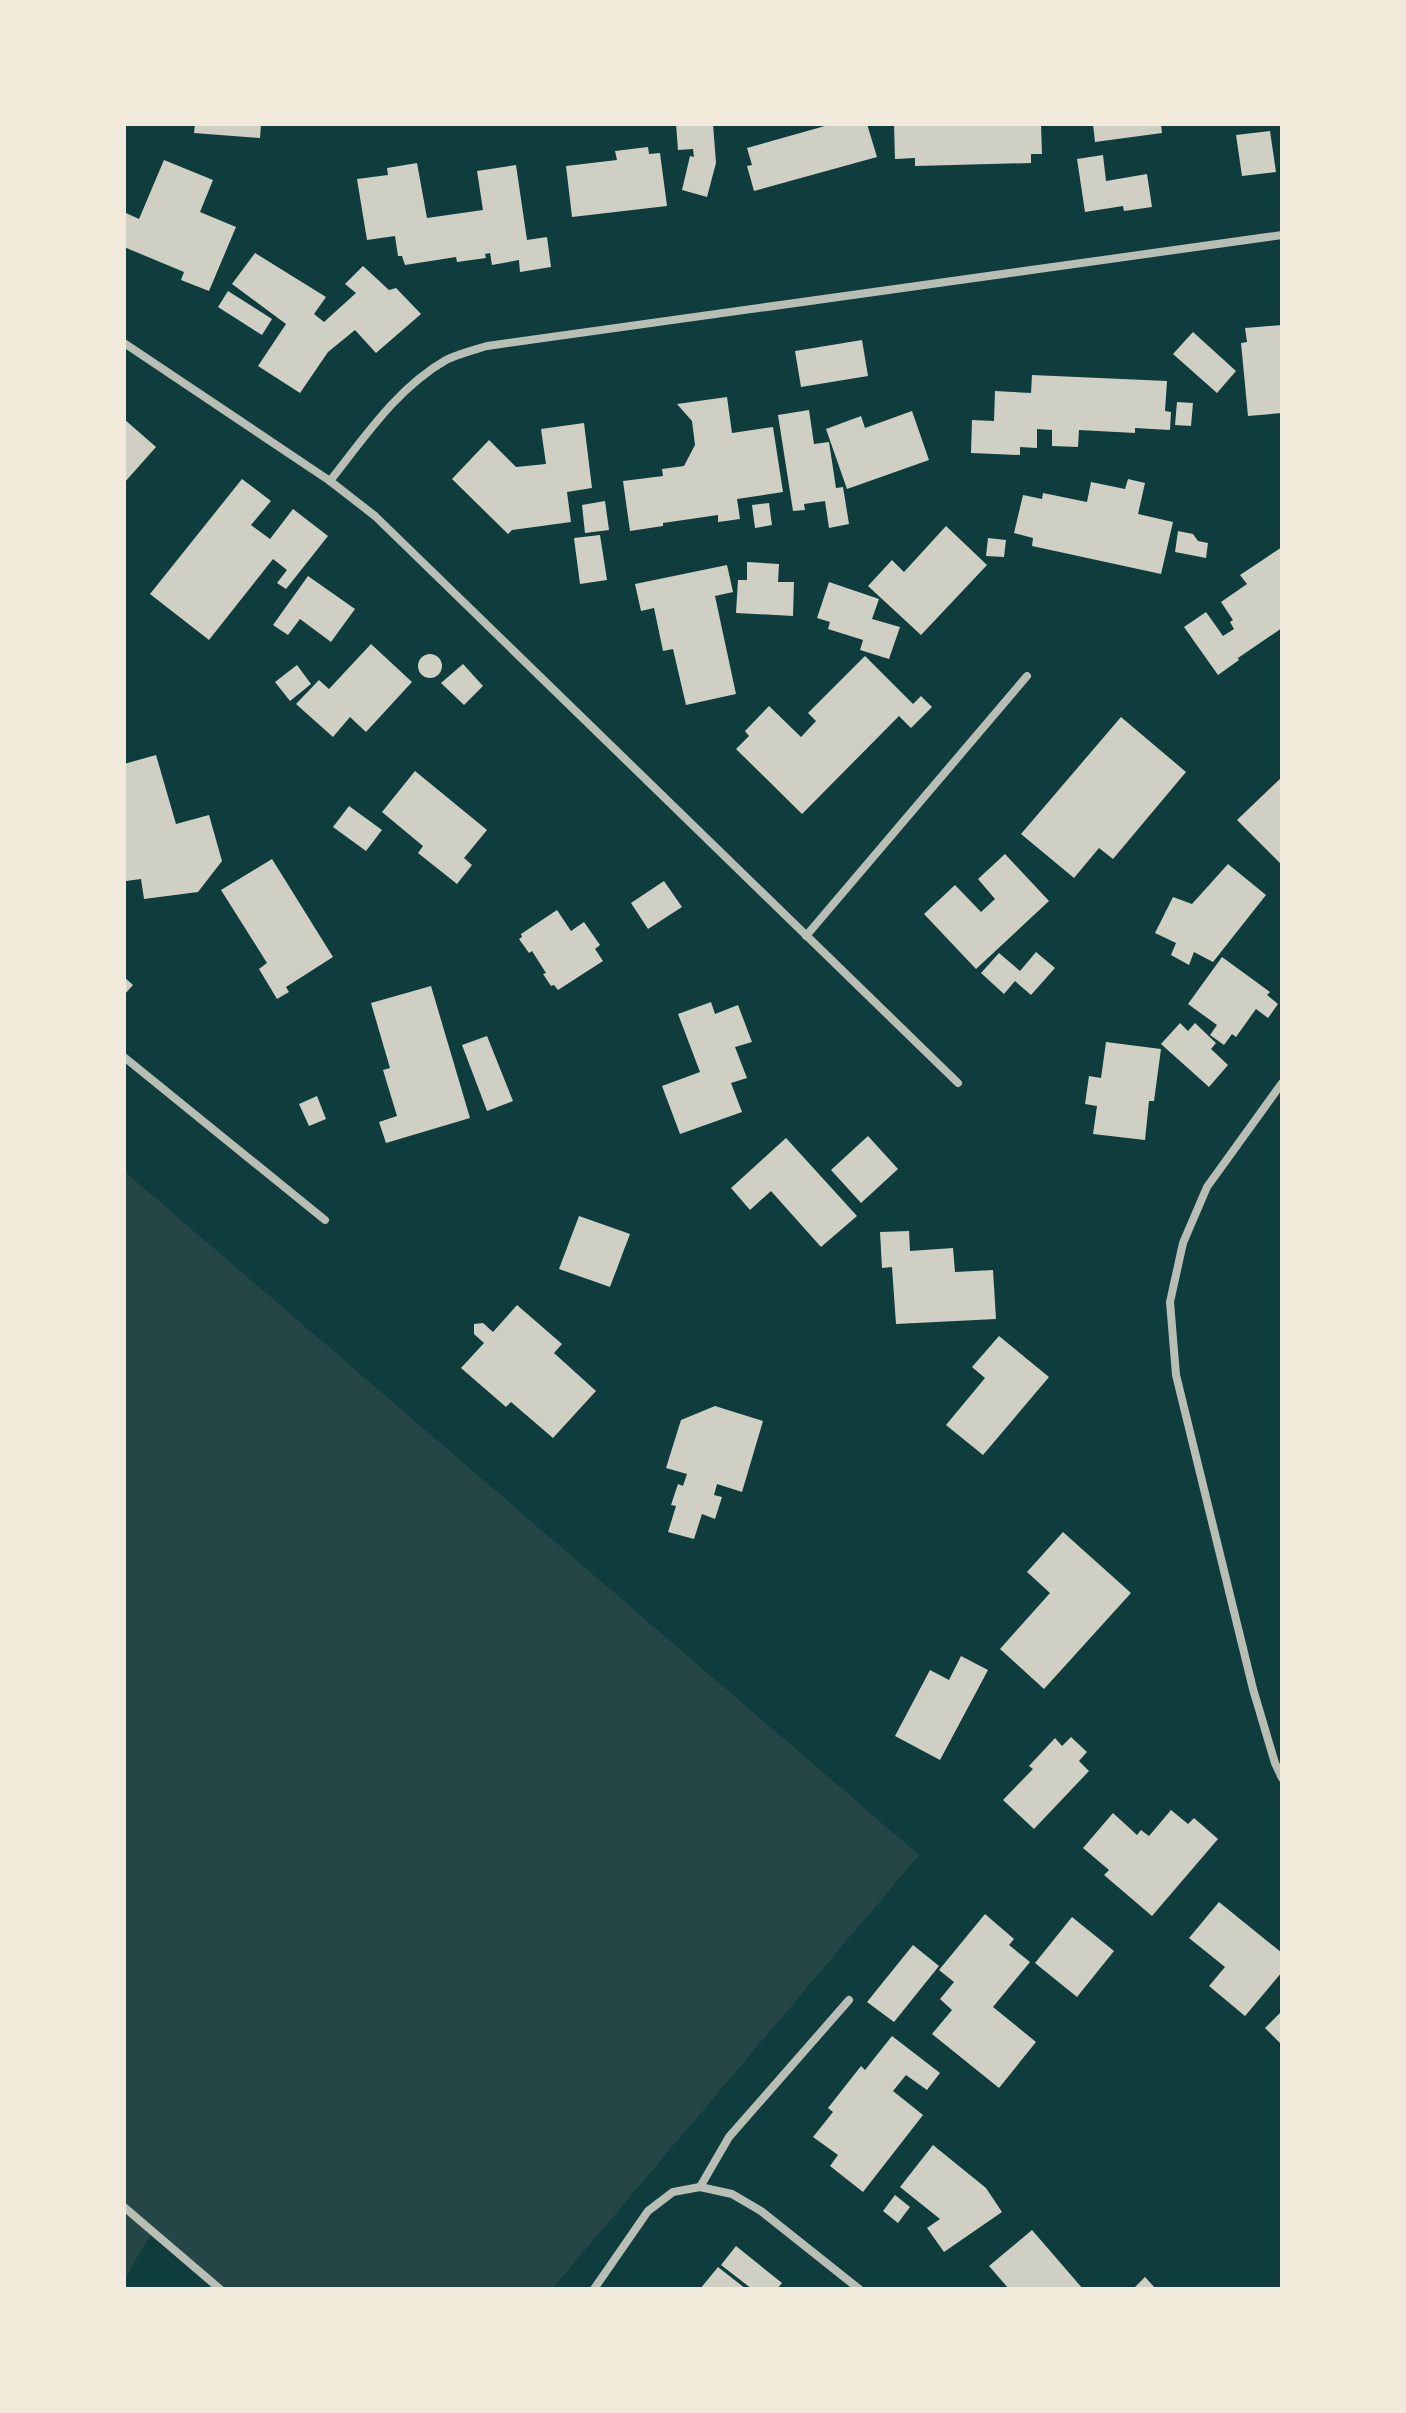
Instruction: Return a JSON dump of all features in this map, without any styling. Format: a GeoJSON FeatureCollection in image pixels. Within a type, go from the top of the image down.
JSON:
{"type":"FeatureCollection","features":[{"type":"Feature","properties":{"kind":"street"},"geometry":{"type":"LineString","coordinates":[[330,481],[383,412],[413,385],[447,360],[487,346],[1282,235]]}},
{"type":"Feature","properties":{"kind":"street"},"geometry":{"type":"LineString","coordinates":[[124,343],[330,481],[375,516],[958,1083]]}},
{"type":"Feature","properties":{"kind":"street"},"geometry":{"type":"LineString","coordinates":[[806,936],[1027,676]]}},
{"type":"Feature","properties":{"kind":"street"},"geometry":{"type":"LineString","coordinates":[[124,1057],[325,1220]]}},
{"type":"Feature","properties":{"kind":"street"},"geometry":{"type":"LineString","coordinates":[[1282,1083],[1207,1187],[1183,1243],[1170,1302],[1176,1375],[1253,1689],[1282,1778]]}},
{"type":"Feature","properties":{"kind":"street"},"geometry":{"type":"LineString","coordinates":[[700,2187],[729,2137],[849,2000]]}},
{"type":"Feature","properties":{"kind":"street"},"geometry":{"type":"LineString","coordinates":[[594,2289],[648,2211],[673,2192],[700,2187],[732,2194],[761,2211],[859,2289]]}},
{"type":"Feature","properties":{"kind":"street"},"geometry":{"type":"LineString","coordinates":[[124,2207],[220,2289]]}},
{"type":"Feature","properties":{"kind":"shaded area"},"geometry":{"type":"Polygon","coordinates":[[[124,1171],[919,1855],[552,2289],[221,2289],[152,2232],[124,2280],[124,1171]]]}},
{"type":"Feature","properties":{"kind":"building"},"geometry":{"type":"Polygon","coordinates":[[[195,124],[261,124],[260,138],[194,133],[195,124]]]}},
{"type":"Feature","properties":{"kind":"building"},"geometry":{"type":"Polygon","coordinates":[[[676,124],[713,124],[716,163],[707,197],[682,190],[690,156],[694,157],[693,149],[678,150],[676,124]]]}},
{"type":"Feature","properties":{"kind":"building"},"geometry":{"type":"Polygon","coordinates":[[[832,124],[867,124],[877,157],[754,191],[747,166],[752,165],[747,148],[832,124]]]}},
{"type":"Feature","properties":{"kind":"building"},"geometry":{"type":"Polygon","coordinates":[[[894,124],[1041,124],[1042,154],[1031,154],[1031,163],[915,166],[915,158],[895,159],[894,124]]]}},
{"type":"Feature","properties":{"kind":"building"},"geometry":{"type":"Polygon","coordinates":[[[1093,124],[1161,124],[1162,133],[1095,142],[1093,124]]]}},
{"type":"Feature","properties":{"kind":"building"},"geometry":{"type":"Polygon","coordinates":[[[1270,131],[1276,172],[1242,176],[1236,135],[1270,131]]]}},
{"type":"Feature","properties":{"kind":"building"},"geometry":{"type":"Polygon","coordinates":[[[648,147],[649,154],[660,153],[667,206],[572,217],[566,166],[617,160],[615,151],[648,147]]]}},
{"type":"Feature","properties":{"kind":"building"},"geometry":{"type":"Polygon","coordinates":[[[1103,155],[1106,181],[1147,174],[1152,207],[1124,211],[1123,206],[1085,212],[1077,159],[1103,155]]]}},
{"type":"Feature","properties":{"kind":"building"},"geometry":{"type":"Polygon","coordinates":[[[164,160],[213,180],[200,212],[236,227],[209,291],[181,280],[184,272],[124,247],[126,213],[139,219],[164,160]]]}},
{"type":"Feature","properties":{"kind":"building"},"geometry":{"type":"Polygon","coordinates":[[[417,163],[427,218],[483,210],[477,171],[516,165],[527,240],[547,237],[551,267],[520,272],[519,260],[492,265],[490,253],[485,254],[486,258],[457,262],[456,257],[405,265],[402,256],[398,256],[395,236],[367,240],[357,179],[388,175],[387,168],[417,163]]]}},
{"type":"Feature","properties":{"kind":"building"},"geometry":{"type":"Polygon","coordinates":[[[255,253],[326,297],[314,314],[324,322],[356,293],[345,284],[363,266],[389,290],[396,288],[421,314],[376,353],[355,330],[328,352],[300,393],[258,366],[286,324],[232,284],[255,253]]]}},
{"type":"Feature","properties":{"kind":"building"},"geometry":{"type":"Polygon","coordinates":[[[228,291],[272,319],[262,335],[218,307],[228,291]]]}},
{"type":"Feature","properties":{"kind":"building"},"geometry":{"type":"Polygon","coordinates":[[[1282,325],[1282,413],[1248,416],[1241,343],[1247,342],[1245,328],[1282,325]]]}},
{"type":"Feature","properties":{"kind":"building"},"geometry":{"type":"Polygon","coordinates":[[[1193,332],[1236,371],[1217,393],[1173,354],[1193,332]]]}},
{"type":"Feature","properties":{"kind":"building"},"geometry":{"type":"Polygon","coordinates":[[[862,340],[868,376],[801,387],[795,351],[862,340]]]}},
{"type":"Feature","properties":{"kind":"building"},"geometry":{"type":"Polygon","coordinates":[[[1032,375],[1167,381],[1165,411],[1171,412],[1170,430],[1135,428],[1135,433],[1079,430],[1078,447],[1052,446],[1052,430],[1037,429],[1037,448],[1020,447],[1020,455],[971,453],[972,420],[994,421],[995,391],[1031,393],[1032,375]]]}},
{"type":"Feature","properties":{"kind":"building"},"geometry":{"type":"Polygon","coordinates":[[[727,397],[732,433],[773,427],[783,492],[737,499],[740,519],[718,522],[718,515],[630,531],[623,481],[663,476],[662,469],[684,466],[695,445],[692,421],[677,404],[727,397]]]}},
{"type":"Feature","properties":{"kind":"building"},"geometry":{"type":"Polygon","coordinates":[[[1177,402],[1193,403],[1191,426],[1175,425],[1177,402]]]}},
{"type":"Feature","properties":{"kind":"building"},"geometry":{"type":"Polygon","coordinates":[[[809,410],[814,444],[829,442],[836,488],[843,487],[849,524],[829,528],[825,501],[804,504],[805,510],[793,511],[778,415],[809,410]]]}},
{"type":"Feature","properties":{"kind":"building"},"geometry":{"type":"Polygon","coordinates":[[[912,411],[929,460],[847,489],[826,429],[861,416],[865,428],[912,411]]]}},
{"type":"Feature","properties":{"kind":"building"},"geometry":{"type":"Polygon","coordinates":[[[124,419],[156,447],[124,483],[124,419]]]}},
{"type":"Feature","properties":{"kind":"building"},"geometry":{"type":"Polygon","coordinates":[[[584,423],[592,488],[567,492],[571,522],[512,530],[508,534],[452,479],[489,440],[516,467],[546,464],[541,429],[584,423]]]}},
{"type":"Feature","properties":{"kind":"building"},"geometry":{"type":"Polygon","coordinates":[[[242,479],[271,501],[251,525],[270,539],[293,509],[328,536],[286,589],[277,583],[287,570],[273,559],[209,640],[150,594],[242,479]]]}},
{"type":"Feature","properties":{"kind":"building"},"geometry":{"type":"Polygon","coordinates":[[[1128,479],[1145,483],[1138,514],[1173,522],[1161,574],[1032,546],[1033,538],[1014,533],[1023,495],[1042,499],[1043,493],[1087,502],[1091,482],[1125,489],[1128,479]]]}},
{"type":"Feature","properties":{"kind":"building"},"geometry":{"type":"Polygon","coordinates":[[[605,501],[609,530],[585,533],[582,505],[605,501]]]}},
{"type":"Feature","properties":{"kind":"building"},"geometry":{"type":"Polygon","coordinates":[[[769,503],[772,525],[755,528],[752,505],[769,503]]]}},
{"type":"Feature","properties":{"kind":"building"},"geometry":{"type":"Polygon","coordinates":[[[946,526],[987,565],[921,635],[868,586],[892,560],[904,572],[946,526]]]}},
{"type":"Feature","properties":{"kind":"building"},"geometry":{"type":"Polygon","coordinates":[[[1178,531],[1193,534],[1198,541],[1208,543],[1206,558],[1175,552],[1178,531]]]}},
{"type":"Feature","properties":{"kind":"building"},"geometry":{"type":"Polygon","coordinates":[[[600,535],[607,580],[580,584],[574,538],[600,535]]]}},
{"type":"Feature","properties":{"kind":"building"},"geometry":{"type":"Polygon","coordinates":[[[988,538],[1006,540],[1004,557],[986,556],[988,538]]]}},
{"type":"Feature","properties":{"kind":"building"},"geometry":{"type":"Polygon","coordinates":[[[1282,547],[1282,628],[1218,675],[1184,627],[1206,612],[1223,636],[1234,629],[1230,622],[1233,620],[1221,602],[1247,584],[1240,575],[1282,547]]]}},
{"type":"Feature","properties":{"kind":"building"},"geometry":{"type":"Polygon","coordinates":[[[747,562],[779,564],[778,582],[794,582],[793,616],[736,613],[738,580],[747,580],[747,562]]]}},
{"type":"Feature","properties":{"kind":"building"},"geometry":{"type":"Polygon","coordinates":[[[727,565],[733,592],[715,596],[736,694],[686,705],[673,649],[663,651],[654,608],[641,611],[635,584],[727,565]]]}},
{"type":"Feature","properties":{"kind":"building"},"geometry":{"type":"Polygon","coordinates":[[[308,576],[355,609],[331,642],[300,619],[288,635],[273,625],[308,576]]]}},
{"type":"Feature","properties":{"kind":"building"},"geometry":{"type":"Polygon","coordinates":[[[829,582],[879,599],[872,619],[900,627],[889,659],[860,650],[863,640],[828,629],[830,622],[817,618],[829,582]]]}},
{"type":"Feature","properties":{"kind":"building"},"geometry":{"type":"Polygon","coordinates":[[[371,644],[412,682],[366,732],[350,717],[333,737],[296,704],[319,680],[329,689],[371,644]]]}},
{"type":"Feature","properties":{"kind":"building"},"geometry":{"type":"Polygon","coordinates":[[[430,654],[441,661],[442,666],[435,677],[430,678],[419,671],[418,666],[425,655],[430,654]]]}},
{"type":"Feature","properties":{"kind":"building"},"geometry":{"type":"Polygon","coordinates":[[[865,656],[913,704],[921,696],[932,707],[911,728],[899,716],[802,814],[736,749],[749,736],[745,731],[769,706],[801,737],[816,721],[808,713],[865,656]]]}},
{"type":"Feature","properties":{"kind":"building"},"geometry":{"type":"Polygon","coordinates":[[[463,664],[483,686],[464,705],[441,683],[463,664]]]}},
{"type":"Feature","properties":{"kind":"building"},"geometry":{"type":"Polygon","coordinates":[[[297,665],[311,684],[290,701],[275,682],[297,665]]]}},
{"type":"Feature","properties":{"kind":"building"},"geometry":{"type":"Polygon","coordinates":[[[1121,717],[1186,772],[1113,859],[1099,848],[1074,878],[1021,834],[1121,717]]]}},
{"type":"Feature","properties":{"kind":"building"},"geometry":{"type":"Polygon","coordinates":[[[156,755],[176,824],[209,815],[222,861],[198,892],[144,899],[141,879],[126,881],[124,764],[156,755]]]}},
{"type":"Feature","properties":{"kind":"building"},"geometry":{"type":"Polygon","coordinates":[[[415,771],[487,830],[464,858],[472,865],[457,884],[418,853],[423,846],[382,812],[415,771]]]}},
{"type":"Feature","properties":{"kind":"building"},"geometry":{"type":"Polygon","coordinates":[[[1282,777],[1282,865],[1237,820],[1282,777]]]}},
{"type":"Feature","properties":{"kind":"building"},"geometry":{"type":"Polygon","coordinates":[[[349,806],[382,830],[366,851],[333,827],[349,806]]]}},
{"type":"Feature","properties":{"kind":"building"},"geometry":{"type":"Polygon","coordinates":[[[1005,854],[1049,901],[976,969],[924,914],[955,885],[981,912],[995,899],[978,879],[1005,854]]]}},
{"type":"Feature","properties":{"kind":"building"},"geometry":{"type":"Polygon","coordinates":[[[272,859],[333,957],[286,987],[289,992],[277,999],[259,969],[267,963],[221,890],[272,859]]]}},
{"type":"Feature","properties":{"kind":"building"},"geometry":{"type":"Polygon","coordinates":[[[1228,864],[1266,895],[1213,962],[1194,952],[1189,965],[1171,955],[1176,943],[1155,933],[1173,897],[1192,904],[1228,864]]]}},
{"type":"Feature","properties":{"kind":"building"},"geometry":{"type":"Polygon","coordinates":[[[664,881],[682,907],[648,929],[631,903],[664,881]]]}},
{"type":"Feature","properties":{"kind":"building"},"geometry":{"type":"Polygon","coordinates":[[[557,910],[571,931],[584,922],[600,945],[595,949],[603,961],[558,990],[551,986],[532,951],[529,953],[519,939],[521,934],[557,910]]]}},
{"type":"Feature","properties":{"kind":"building"},"geometry":{"type":"Polygon","coordinates":[[[1036,952],[1055,968],[1031,995],[1015,981],[1004,994],[981,973],[999,953],[1020,971],[1036,952]]]}},
{"type":"Feature","properties":{"kind":"building"},"geometry":{"type":"Polygon","coordinates":[[[1222,957],[1270,992],[1267,995],[1278,1004],[1268,1018],[1256,1009],[1236,1037],[1232,1034],[1224,1045],[1210,1035],[1217,1025],[1188,1004],[1222,957]]]}},
{"type":"Feature","properties":{"kind":"building"},"geometry":{"type":"Polygon","coordinates":[[[124,977],[133,985],[124,995],[124,977]]]}},
{"type":"Feature","properties":{"kind":"building"},"geometry":{"type":"Polygon","coordinates":[[[431,986],[470,1118],[386,1143],[379,1122],[397,1116],[383,1070],[390,1068],[371,1003],[431,986]]]}},
{"type":"Feature","properties":{"kind":"building"},"geometry":{"type":"Polygon","coordinates":[[[711,1002],[715,1014],[738,1005],[752,1042],[735,1047],[747,1078],[731,1083],[742,1112],[680,1134],[662,1086],[700,1072],[678,1014],[711,1002]]]}},
{"type":"Feature","properties":{"kind":"building"},"geometry":{"type":"Polygon","coordinates":[[[1180,1023],[1188,1031],[1195,1023],[1216,1043],[1211,1049],[1228,1065],[1209,1087],[1161,1044],[1180,1023]]]}},
{"type":"Feature","properties":{"kind":"building"},"geometry":{"type":"Polygon","coordinates":[[[487,1036],[513,1101],[487,1111],[462,1045],[487,1036]]]}},
{"type":"Feature","properties":{"kind":"building"},"geometry":{"type":"Polygon","coordinates":[[[1106,1042],[1161,1049],[1154,1101],[1149,1101],[1145,1140],[1093,1134],[1097,1106],[1085,1104],[1089,1076],[1101,1078],[1106,1042]]]}},
{"type":"Feature","properties":{"kind":"building"},"geometry":{"type":"Polygon","coordinates":[[[317,1096],[326,1119],[309,1126],[299,1104],[317,1096]]]}},
{"type":"Feature","properties":{"kind":"building"},"geometry":{"type":"Polygon","coordinates":[[[868,1136],[898,1169],[861,1203],[831,1170],[868,1136]]]}},
{"type":"Feature","properties":{"kind":"building"},"geometry":{"type":"Polygon","coordinates":[[[786,1138],[857,1216],[821,1247],[771,1191],[750,1210],[731,1188],[786,1138]]]}},
{"type":"Feature","properties":{"kind":"building"},"geometry":{"type":"Polygon","coordinates":[[[579,1216],[630,1234],[610,1287],[559,1269],[579,1216]]]}},
{"type":"Feature","properties":{"kind":"building"},"geometry":{"type":"Polygon","coordinates":[[[909,1231],[910,1251],[953,1248],[955,1272],[993,1270],[996,1319],[896,1324],[892,1267],[882,1268],[880,1232],[909,1231]]]}},
{"type":"Feature","properties":{"kind":"building"},"geometry":{"type":"Polygon","coordinates":[[[517,1305],[562,1344],[554,1353],[596,1391],[553,1438],[511,1402],[506,1407],[461,1368],[484,1343],[474,1334],[474,1324],[483,1323],[493,1332],[517,1305]]]}},
{"type":"Feature","properties":{"kind":"building"},"geometry":{"type":"Polygon","coordinates":[[[999,1336],[1049,1377],[983,1455],[946,1425],[985,1378],[972,1367],[999,1336]]]}},
{"type":"Feature","properties":{"kind":"building"},"geometry":{"type":"Polygon","coordinates":[[[715,1406],[763,1421],[742,1492],[717,1484],[714,1495],[722,1497],[715,1519],[702,1514],[694,1539],[668,1532],[676,1506],[671,1505],[678,1484],[683,1486],[687,1474],[666,1468],[681,1420],[715,1406]]]}},
{"type":"Feature","properties":{"kind":"building"},"geometry":{"type":"Polygon","coordinates":[[[1063,1532],[1131,1593],[1044,1689],[1000,1649],[1050,1593],[1027,1572],[1063,1532]]]}},
{"type":"Feature","properties":{"kind":"building"},"geometry":{"type":"Polygon","coordinates":[[[961,1656],[988,1670],[940,1760],[895,1736],[930,1670],[949,1680],[961,1656]]]}},
{"type":"Feature","properties":{"kind":"building"},"geometry":{"type":"Polygon","coordinates":[[[1071,1737],[1087,1752],[1079,1761],[1089,1771],[1034,1829],[1003,1800],[1033,1769],[1029,1766],[1055,1738],[1062,1746],[1071,1737]]]}},
{"type":"Feature","properties":{"kind":"building"},"geometry":{"type":"Polygon","coordinates":[[[1171,1810],[1188,1824],[1194,1818],[1218,1839],[1152,1916],[1104,1875],[1109,1870],[1083,1848],[1113,1813],[1137,1835],[1141,1830],[1149,1836],[1171,1810]]]}},
{"type":"Feature","properties":{"kind":"building"},"geometry":{"type":"Polygon","coordinates":[[[1219,1902],[1282,1953],[1282,1972],[1245,2016],[1209,1986],[1225,1967],[1189,1938],[1219,1902]]]}},
{"type":"Feature","properties":{"kind":"building"},"geometry":{"type":"Polygon","coordinates":[[[985,1914],[1014,1939],[1009,1945],[1030,1962],[993,2007],[1036,2042],[999,2088],[932,2034],[952,2010],[940,1999],[954,1982],[939,1970],[985,1914]]]}},
{"type":"Feature","properties":{"kind":"building"},"geometry":{"type":"Polygon","coordinates":[[[1072,1917],[1114,1951],[1077,1997],[1035,1963],[1072,1917]]]}},
{"type":"Feature","properties":{"kind":"building"},"geometry":{"type":"Polygon","coordinates":[[[913,1945],[939,1966],[894,2022],[867,2002],[913,1945]]]}},
{"type":"Feature","properties":{"kind":"building"},"geometry":{"type":"Polygon","coordinates":[[[1282,2011],[1282,2045],[1265,2028],[1282,2011]]]}},
{"type":"Feature","properties":{"kind":"building"},"geometry":{"type":"Polygon","coordinates":[[[892,2036],[940,2073],[927,2090],[906,2075],[893,2091],[923,2115],[863,2192],[830,2166],[838,2155],[813,2137],[833,2112],[828,2108],[861,2066],[865,2070],[892,2036]]]}},
{"type":"Feature","properties":{"kind":"building"},"geometry":{"type":"Polygon","coordinates":[[[933,2145],[986,2188],[1002,2212],[944,2252],[927,2228],[940,2219],[900,2187],[933,2145]]]}},
{"type":"Feature","properties":{"kind":"building"},"geometry":{"type":"Polygon","coordinates":[[[895,2195],[910,2207],[898,2223],[883,2211],[895,2195]]]}},
{"type":"Feature","properties":{"kind":"building"},"geometry":{"type":"Polygon","coordinates":[[[1032,2230],[1083,2289],[1009,2289],[989,2266],[1032,2230]]]}},
{"type":"Feature","properties":{"kind":"building"},"geometry":{"type":"Polygon","coordinates":[[[736,2246],[782,2283],[777,2289],[752,2289],[721,2265],[736,2246]]]}},
{"type":"Feature","properties":{"kind":"building"},"geometry":{"type":"Polygon","coordinates":[[[718,2267],[746,2289],[700,2289],[718,2267]]]}},
{"type":"Feature","properties":{"kind":"building"},"geometry":{"type":"Polygon","coordinates":[[[1145,2277],[1156,2289],[1133,2289],[1145,2277]]]}}]}
